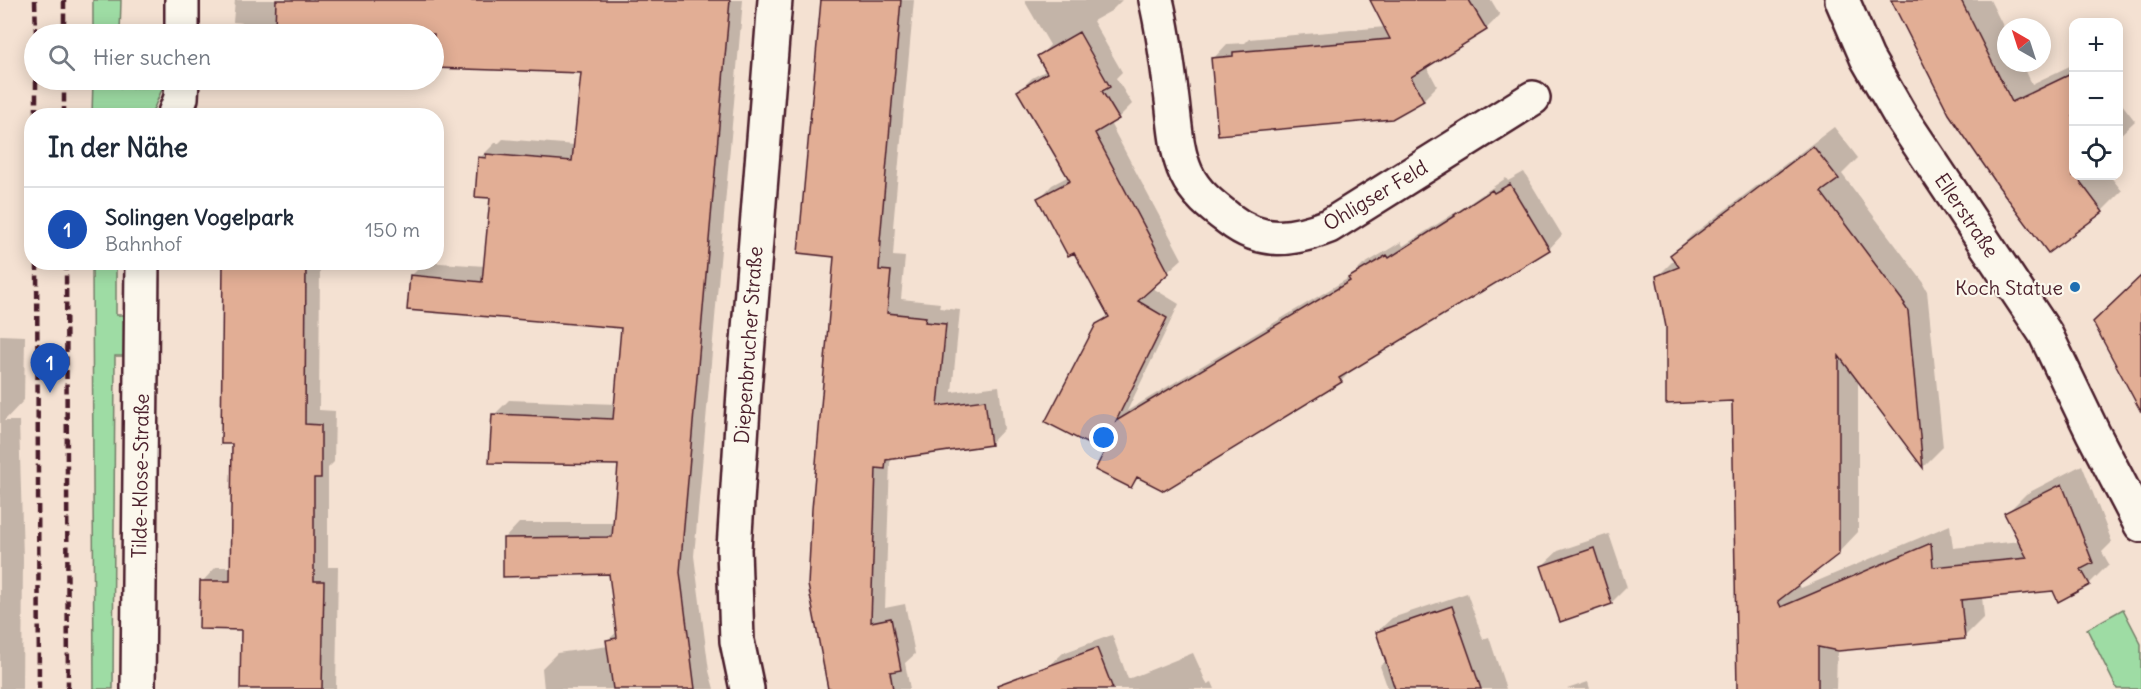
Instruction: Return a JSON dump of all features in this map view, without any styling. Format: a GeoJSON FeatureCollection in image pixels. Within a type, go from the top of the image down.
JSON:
{"type":"FeatureCollection","features":[{"type":"Feature","properties":{"kind":"street"},"geometry":{"type":"LineString","coordinates":[[182,0],[182,24]]}},
{"type":"Feature","properties":{"kind":"street","name":"Diepenbrucher Straße"},"geometry":{"type":"LineString","coordinates":[[747,689],[737,641],[734,549],[775,0]]}},
{"type":"Feature","properties":{"kind":"street","name":"Ohligser Feld"},"geometry":{"type":"LineString","coordinates":[[1156,0],[1163,32],[1177,141],[1185,172],[1205,201],[1236,225],[1270,237],[1297,237],[1329,226],[1533,98]]}},
{"type":"Feature","properties":{"kind":"street","name":"Ellerstraße"},"geometry":{"type":"LineString","coordinates":[[1842,0],[1867,58],[1901,117],[2044,333],[2141,525]]}},
{"type":"Feature","properties":{"kind":"street"},"geometry":{"type":"LineString","coordinates":[[177,108],[181,90]]}},
{"type":"Feature","properties":{"kind":"street","name":"Tilde-Klose-Straße"},"geometry":{"type":"LineString","coordinates":[[138,689],[142,270]]}},
{"type":"Feature","properties":{"kind":"green space"},"geometry":{"type":"Polygon","coordinates":[[[93,0],[121,0],[120,24],[93,24],[93,0]]]}},
{"type":"Feature","properties":{"kind":"green space"},"geometry":{"type":"Polygon","coordinates":[[[93,90],[162,90],[154,108],[92,108],[93,90]]]}},
{"type":"Feature","properties":{"kind":"green space"},"geometry":{"type":"Polygon","coordinates":[[[92,270],[116,270],[116,315],[128,315],[127,356],[115,356],[113,689],[94,689],[92,270]]]}},
{"type":"Feature","properties":{"kind":"green space"},"geometry":{"type":"Polygon","coordinates":[[[2123,609],[2141,644],[2141,689],[2117,689],[2087,629],[2123,609]]]}},
{"type":"Feature","properties":{"kind":"building"},"geometry":{"type":"Polygon","coordinates":[[[276,0],[730,0],[680,572],[695,689],[613,689],[606,640],[617,638],[609,574],[503,577],[503,538],[612,537],[618,465],[489,463],[492,414],[613,419],[621,328],[407,310],[410,275],[482,282],[490,198],[475,197],[478,157],[486,158],[486,154],[572,161],[581,73],[444,68],[444,24],[275,24],[276,0]]]}},
{"type":"Feature","properties":{"kind":"building"},"geometry":{"type":"Polygon","coordinates":[[[821,0],[901,0],[880,241],[879,270],[891,271],[887,313],[926,317],[925,322],[946,324],[938,406],[985,400],[991,445],[886,460],[885,469],[876,468],[871,622],[891,618],[901,670],[890,672],[893,689],[828,689],[808,585],[812,509],[834,257],[798,253],[821,0]]]}},
{"type":"Feature","properties":{"kind":"building"},"geometry":{"type":"Polygon","coordinates":[[[1370,0],[1469,0],[1487,30],[1411,77],[1424,101],[1392,119],[1218,135],[1211,58],[1233,56],[1233,52],[1390,39],[1370,0]]]}},
{"type":"Feature","properties":{"kind":"building"},"geometry":{"type":"Polygon","coordinates":[[[1891,0],[1961,0],[2012,102],[2069,75],[2069,180],[2079,180],[2103,212],[2048,253],[1949,114],[1891,0]]]}},
{"type":"Feature","properties":{"kind":"building"},"geometry":{"type":"Polygon","coordinates":[[[1079,32],[1110,87],[1102,91],[1119,119],[1095,133],[1169,273],[1138,301],[1167,318],[1116,421],[1350,281],[1348,278],[1387,255],[1389,258],[1492,190],[1494,193],[1510,184],[1550,250],[1339,378],[1342,382],[1164,491],[1137,477],[1131,488],[1095,470],[1104,452],[1045,422],[1096,324],[1109,317],[1074,253],[1068,256],[1037,198],[1070,181],[1017,91],[1047,73],[1037,56],[1079,32]]]}},
{"type":"Feature","properties":{"kind":"building"},"geometry":{"type":"Polygon","coordinates":[[[1813,146],[1839,179],[1821,192],[1908,311],[1923,468],[1839,356],[1839,554],[1778,601],[1781,607],[1931,543],[1933,567],[2027,558],[2004,513],[2062,484],[2093,563],[2081,569],[2090,585],[2058,602],[2053,591],[1961,600],[1965,639],[1838,651],[1818,647],[1818,689],[1737,689],[1732,401],[1666,404],[1666,327],[1656,276],[1679,267],[1670,255],[1813,146]]]}},
{"type":"Feature","properties":{"kind":"building"},"geometry":{"type":"Polygon","coordinates":[[[223,270],[306,270],[305,424],[321,425],[321,478],[314,478],[314,581],[324,581],[322,689],[240,689],[241,630],[199,629],[200,581],[230,581],[232,444],[221,444],[223,270]]]}},
{"type":"Feature","properties":{"kind":"building"},"geometry":{"type":"Polygon","coordinates":[[[2141,276],[2141,412],[2093,322],[2141,276]]]}},
{"type":"Feature","properties":{"kind":"building"},"geometry":{"type":"Polygon","coordinates":[[[1594,548],[1612,604],[1560,622],[1541,566],[1594,548]]]}},
{"type":"Feature","properties":{"kind":"building"},"geometry":{"type":"Polygon","coordinates":[[[1452,606],[1481,689],[1395,689],[1376,632],[1452,606]]]}},
{"type":"Feature","properties":{"kind":"building"},"geometry":{"type":"Polygon","coordinates":[[[1097,648],[1113,689],[998,689],[997,685],[1097,648]]]}},
{"type":"Feature","properties":{"kind":"railway"},"geometry":{"type":"LineString","coordinates":[[35,0],[36,24]]}},
{"type":"Feature","properties":{"kind":"railway"},"geometry":{"type":"LineString","coordinates":[[64,0],[64,24]]}},
{"type":"Feature","properties":{"kind":"railway"},"geometry":{"type":"LineString","coordinates":[[36,90],[36,108]]}},
{"type":"Feature","properties":{"kind":"railway"},"geometry":{"type":"LineString","coordinates":[[64,90],[64,108]]}},
{"type":"Feature","properties":{"kind":"railway"},"geometry":{"type":"LineString","coordinates":[[37,270],[39,689]]}},
{"type":"Feature","properties":{"kind":"railway"},"geometry":{"type":"LineString","coordinates":[[66,270],[68,689]]}},
{"type":"Feature","properties":{"kind":"place","name":"Koch Statue"},"geometry":{"type":"Point","coordinates":[2075,287]}},
{"type":"Feature","properties":{"kind":"place","name":"Solingen Vogelpark"},"geometry":{"type":"Point","coordinates":[50,393]}}]}
